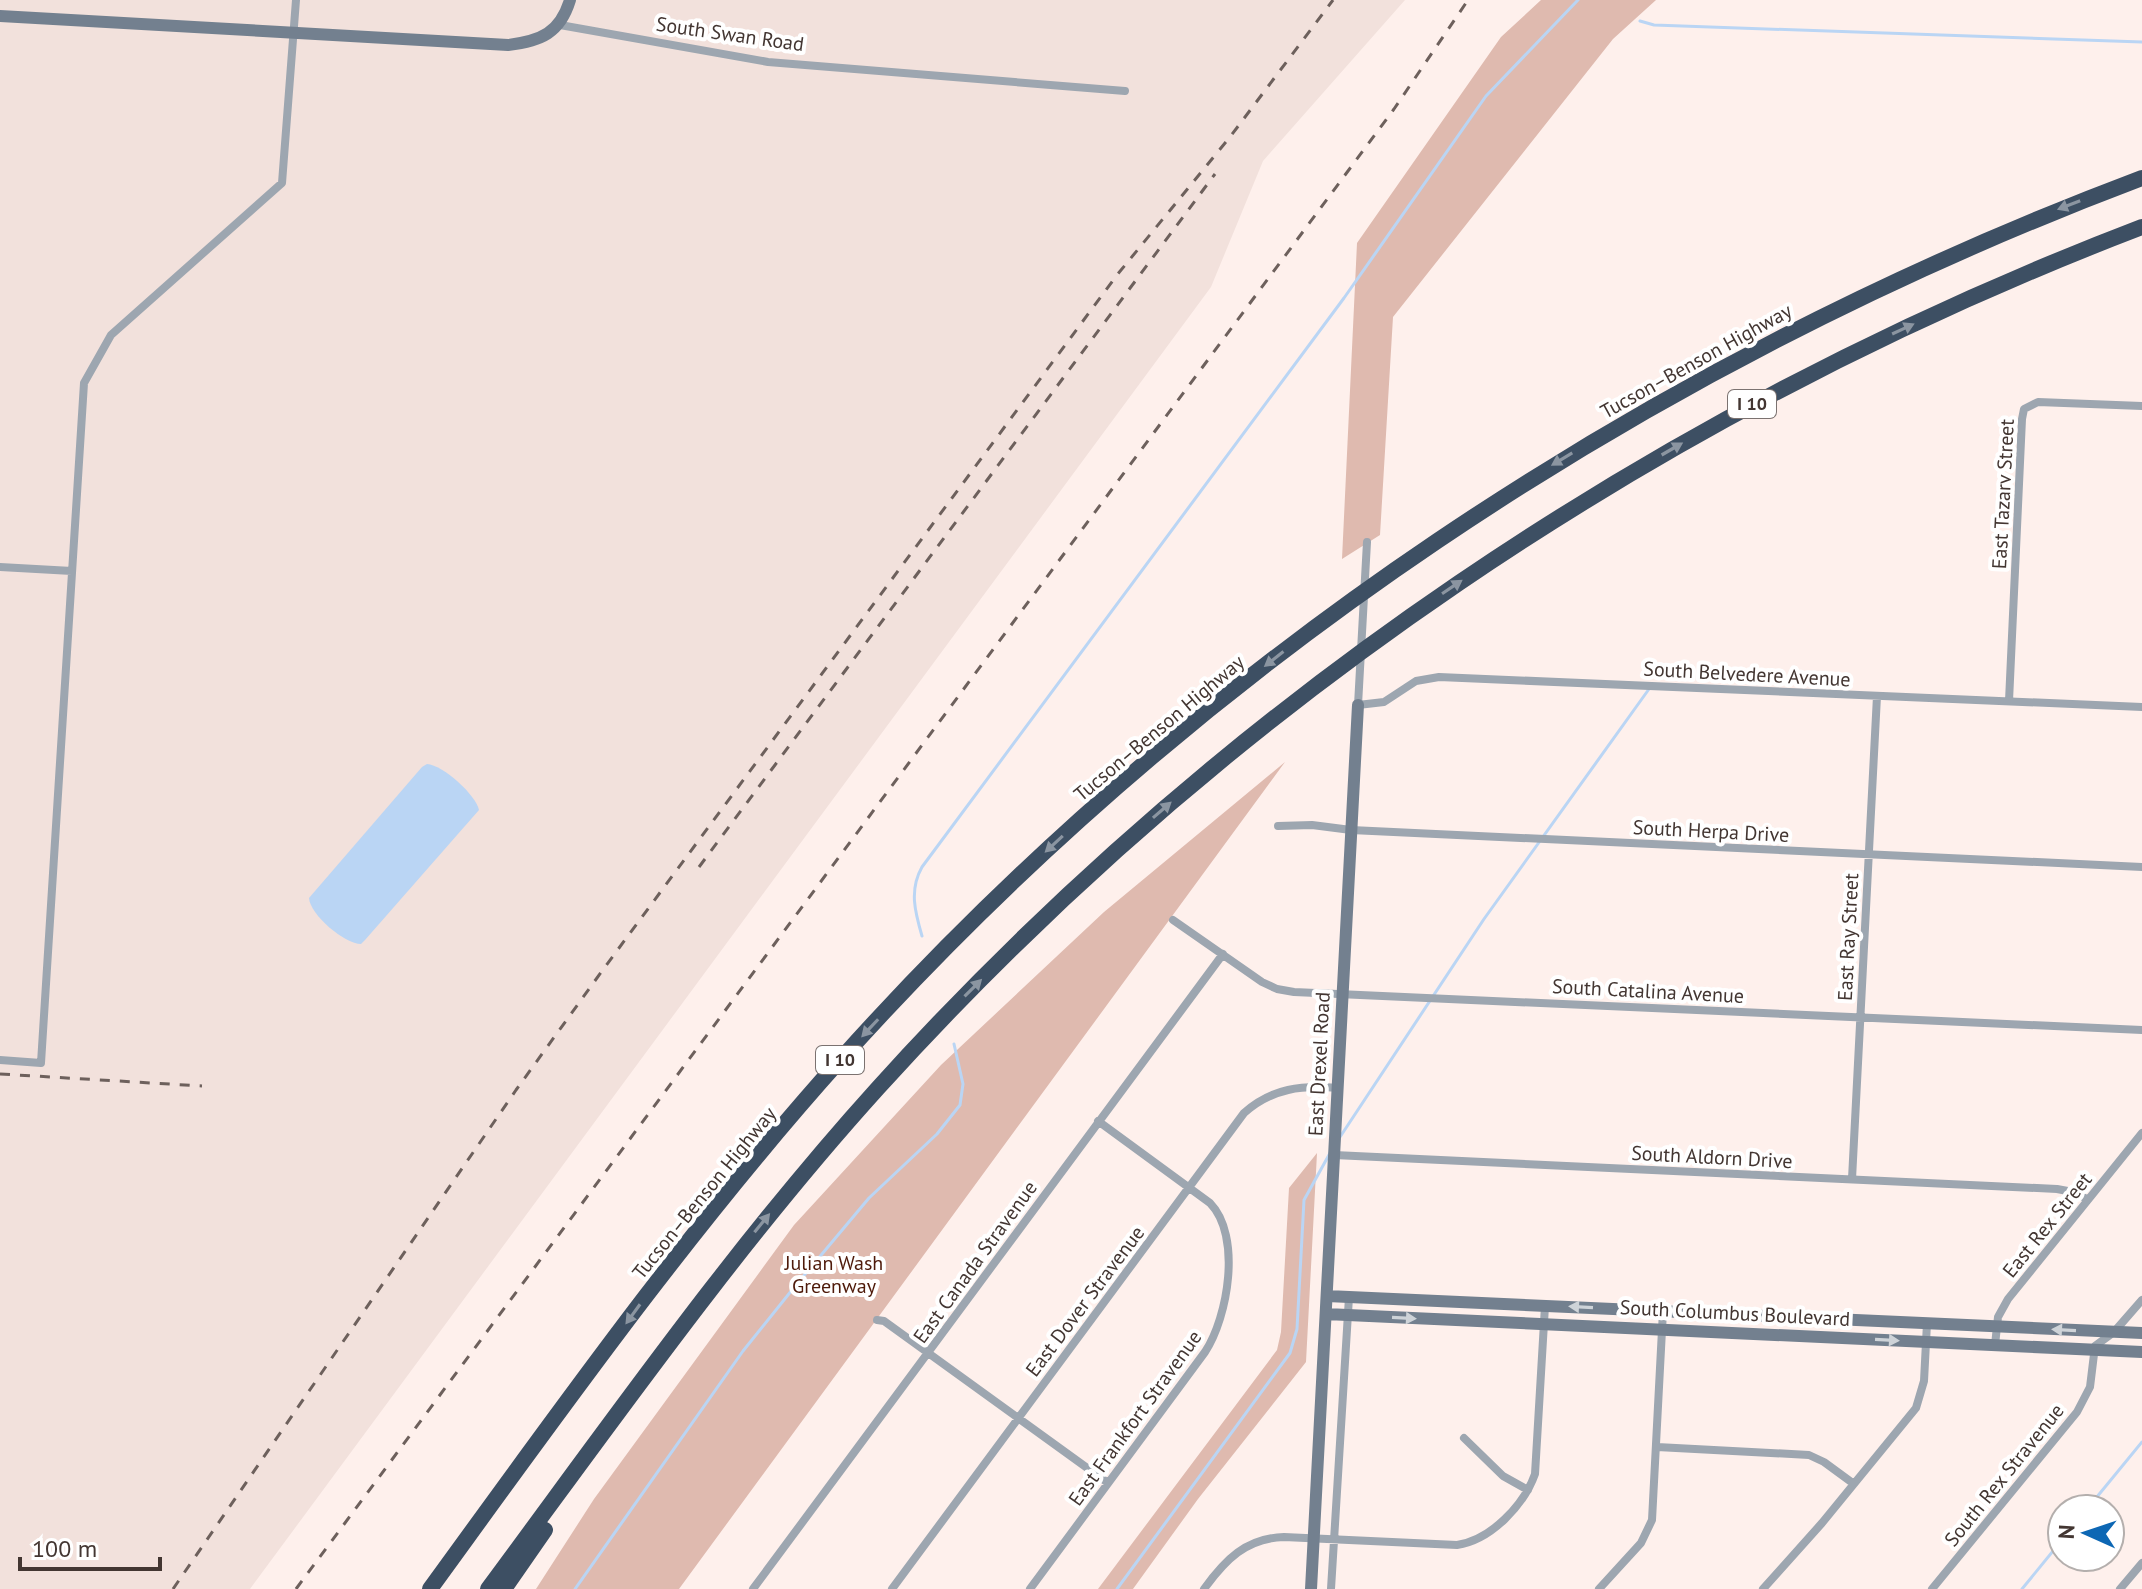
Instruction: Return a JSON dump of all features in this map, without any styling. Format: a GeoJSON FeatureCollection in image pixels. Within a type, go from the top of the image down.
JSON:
{"type":"FeatureCollection","features":[{"type":"Feature","properties":{"kind":"highway","name":"Tucson–Benson Highway"},"geometry":{"type":"LineString","coordinates":[[430,1589],[706,1219],[869,1028],[997,897],[1093,809],[1219,702],[1393,571],[1545,470],[1719,369],[1916,271],[2046,214],[2142,178]]}},
{"type":"Feature","properties":{"kind":"highway","name":"I 10"},"geometry":{"type":"LineString","coordinates":[[488,1589],[714,1284],[846,1124],[974,986],[1069,894],[1230,753],[1388,632],[1570,510],[1754,403],[1912,324],[2028,272],[2142,227]]}},
{"type":"Feature","properties":{"kind":"highway"},"geometry":{"type":"LineString","coordinates":[[504,1589],[714,1284]]}},
{"type":"Feature","properties":{"kind":"street"},"geometry":{"type":"LineString","coordinates":[[0,1060],[41,1063],[84,383],[111,335],[282,183],[296,0]]}},
{"type":"Feature","properties":{"kind":"street"},"geometry":{"type":"LineString","coordinates":[[0,16],[508,45],[536,39],[560,25],[570,0]]}},
{"type":"Feature","properties":{"kind":"street","name":"South Swan Road"},"geometry":{"type":"LineString","coordinates":[[560,25],[768,62],[1125,91]]}},
{"type":"Feature","properties":{"kind":"street","name":"East Tazarv Street"},"geometry":{"type":"LineString","coordinates":[[2009,701],[2024,409],[2036,402],[2142,406]]}},
{"type":"Feature","properties":{"kind":"street","name":"East Drexel Road"},"geometry":{"type":"LineString","coordinates":[[1311,1589],[1367,542]]}},
{"type":"Feature","properties":{"kind":"street"},"geometry":{"type":"LineString","coordinates":[[0,567],[72,571]]}},
{"type":"Feature","properties":{"kind":"street","name":"South Belvedere Avenue"},"geometry":{"type":"LineString","coordinates":[[1358,705],[1384,702],[1416,681],[1439,677],[2142,707]]}},
{"type":"Feature","properties":{"kind":"street","name":"East Ray Street"},"geometry":{"type":"LineString","coordinates":[[1852,1179],[1877,696]]}},
{"type":"Feature","properties":{"kind":"street","name":"South Herpa Drive"},"geometry":{"type":"LineString","coordinates":[[1278,826],[1312,825],[1351,830],[2142,867]]}},
{"type":"Feature","properties":{"kind":"street","name":"South Catalina Avenue"},"geometry":{"type":"LineString","coordinates":[[1173,920],[1262,982],[1277,989],[2142,1030]]}},
{"type":"Feature","properties":{"kind":"street","name":"East Canada Stravenue"},"geometry":{"type":"LineString","coordinates":[[753,1589],[1223,954]]}},
{"type":"Feature","properties":{"kind":"street","name":"East Dover Stravenue"},"geometry":{"type":"LineString","coordinates":[[892,1589],[1237,1122],[1262,1099],[1294,1088],[1338,1088]]}},
{"type":"Feature","properties":{"kind":"street","name":"East Frankfort Stravenue"},"geometry":{"type":"LineString","coordinates":[[1030,1589],[1205,1352],[1222,1315],[1227,1232],[1221,1217],[1213,1206],[1189,1187],[1098,1121]]}},
{"type":"Feature","properties":{"kind":"street","name":"East Rex Street"},"geometry":{"type":"LineString","coordinates":[[1995,1345],[1997,1326],[2008,1299],[2142,1133]]}},
{"type":"Feature","properties":{"kind":"street","name":"South Aldorn Drive"},"geometry":{"type":"LineString","coordinates":[[1334,1155],[2057,1189],[2087,1199]]}},
{"type":"Feature","properties":{"kind":"street","name":"South Columbus Boulevard"},"geometry":{"type":"LineString","coordinates":[[1327,1296],[2142,1333]]}},
{"type":"Feature","properties":{"kind":"street"},"geometry":{"type":"LineString","coordinates":[[1331,1589],[1349,1297]]}},
{"type":"Feature","properties":{"kind":"street"},"geometry":{"type":"LineString","coordinates":[[2093,1350],[2142,1300]]}},
{"type":"Feature","properties":{"kind":"street"},"geometry":{"type":"LineString","coordinates":[[1204,1589],[1226,1560],[1247,1545],[1275,1537],[1447,1545],[1466,1544],[1490,1531],[1528,1490],[1535,1474],[1545,1306]]}},
{"type":"Feature","properties":{"kind":"street"},"geometry":{"type":"LineString","coordinates":[[1599,1589],[1636,1549],[1649,1528],[1654,1504],[1663,1311]]}},
{"type":"Feature","properties":{"kind":"street","name":"South Columbus Boulevard"},"geometry":{"type":"LineString","coordinates":[[1326,1314],[2142,1352]]}},
{"type":"Feature","properties":{"kind":"street"},"geometry":{"type":"LineString","coordinates":[[877,1320],[884,1321],[929,1352],[1108,1483]]}},
{"type":"Feature","properties":{"kind":"street"},"geometry":{"type":"LineString","coordinates":[[1763,1589],[1916,1408],[1924,1381],[1927,1323]]}},
{"type":"Feature","properties":{"kind":"street","name":"South Rex Stravenue"},"geometry":{"type":"LineString","coordinates":[[1932,1589],[2082,1405],[2090,1387],[2093,1350]]}},
{"type":"Feature","properties":{"kind":"street"},"geometry":{"type":"LineString","coordinates":[[1464,1438],[1503,1476],[1528,1490]]}},
{"type":"Feature","properties":{"kind":"street"},"geometry":{"type":"LineString","coordinates":[[1657,1447],[1809,1455],[1854,1484]]}},
{"type":"Feature","properties":{"kind":"street"},"geometry":{"type":"LineString","coordinates":[[2116,1587],[2142,1563]]}},
{"type":"Feature","properties":{"kind":"shaded area"},"geometry":{"type":"Polygon","coordinates":[[[0,0],[1405,0],[1263,161],[1211,287],[250,1589],[0,1589],[0,0]]]}},
{"type":"Feature","properties":{"kind":"green space"},"geometry":{"type":"Polygon","coordinates":[[[1541,0],[1656,0],[1613,39],[1393,317],[1380,535],[1342,559],[1357,243],[1501,37],[1541,0]]]}},
{"type":"Feature","properties":{"kind":"green space","name":"Julian Wash Greenway"},"geometry":{"type":"Polygon","coordinates":[[[1285,762],[679,1589],[536,1589],[594,1499],[794,1225],[941,1065],[1104,912],[1285,762]]]}},
{"type":"Feature","properties":{"kind":"green space"},"geometry":{"type":"Polygon","coordinates":[[[1317,1153],[1306,1362],[1198,1499],[1133,1589],[1098,1589],[1277,1350],[1281,1332],[1289,1188],[1317,1153]]]}},
{"type":"Feature","properties":{"kind":"water"},"geometry":{"type":"Polygon","coordinates":[[[427,764],[458,782],[479,810],[365,940],[361,944],[354,943],[322,920],[309,898],[427,764]]]}},
{"type":"Feature","properties":{"kind":"waterway"},"geometry":{"type":"LineString","coordinates":[[922,936],[914,893],[922,867],[1344,298],[1486,96],[1578,0]]}},
{"type":"Feature","properties":{"kind":"waterway"},"geometry":{"type":"LineString","coordinates":[[1640,21],[1654,25],[2142,42]]}},
{"type":"Feature","properties":{"kind":"waterway"},"geometry":{"type":"LineString","coordinates":[[1340,1137],[1484,919],[1649,689]]}},
{"type":"Feature","properties":{"kind":"waterway"},"geometry":{"type":"LineString","coordinates":[[575,1589],[743,1351],[869,1198],[937,1134],[960,1105],[963,1084],[954,1044]]}},
{"type":"Feature","properties":{"kind":"waterway"},"geometry":{"type":"LineString","coordinates":[[1117,1589],[1290,1353],[1297,1329],[1304,1200],[1330,1153]]}},
{"type":"Feature","properties":{"kind":"waterway"},"geometry":{"type":"LineString","coordinates":[[2100,1493],[2142,1442]]}},
{"type":"Feature","properties":{"kind":"waterway"},"geometry":{"type":"LineString","coordinates":[[2022,1589],[2046,1560]]}},
{"type":"Feature","properties":{"kind":"railway"},"geometry":{"type":"LineString","coordinates":[[173,1589],[516,1090],[602,971],[1117,275],[1230,137],[1333,0]]}},
{"type":"Feature","properties":{"kind":"railway"},"geometry":{"type":"LineString","coordinates":[[296,1589],[1394,109],[1468,0]]}},
{"type":"Feature","properties":{"kind":"railway"},"geometry":{"type":"LineString","coordinates":[[699,867],[1215,174]]}},
{"type":"Feature","properties":{"kind":"railway"},"geometry":{"type":"LineString","coordinates":[[0,1074],[202,1086]]}}]}
